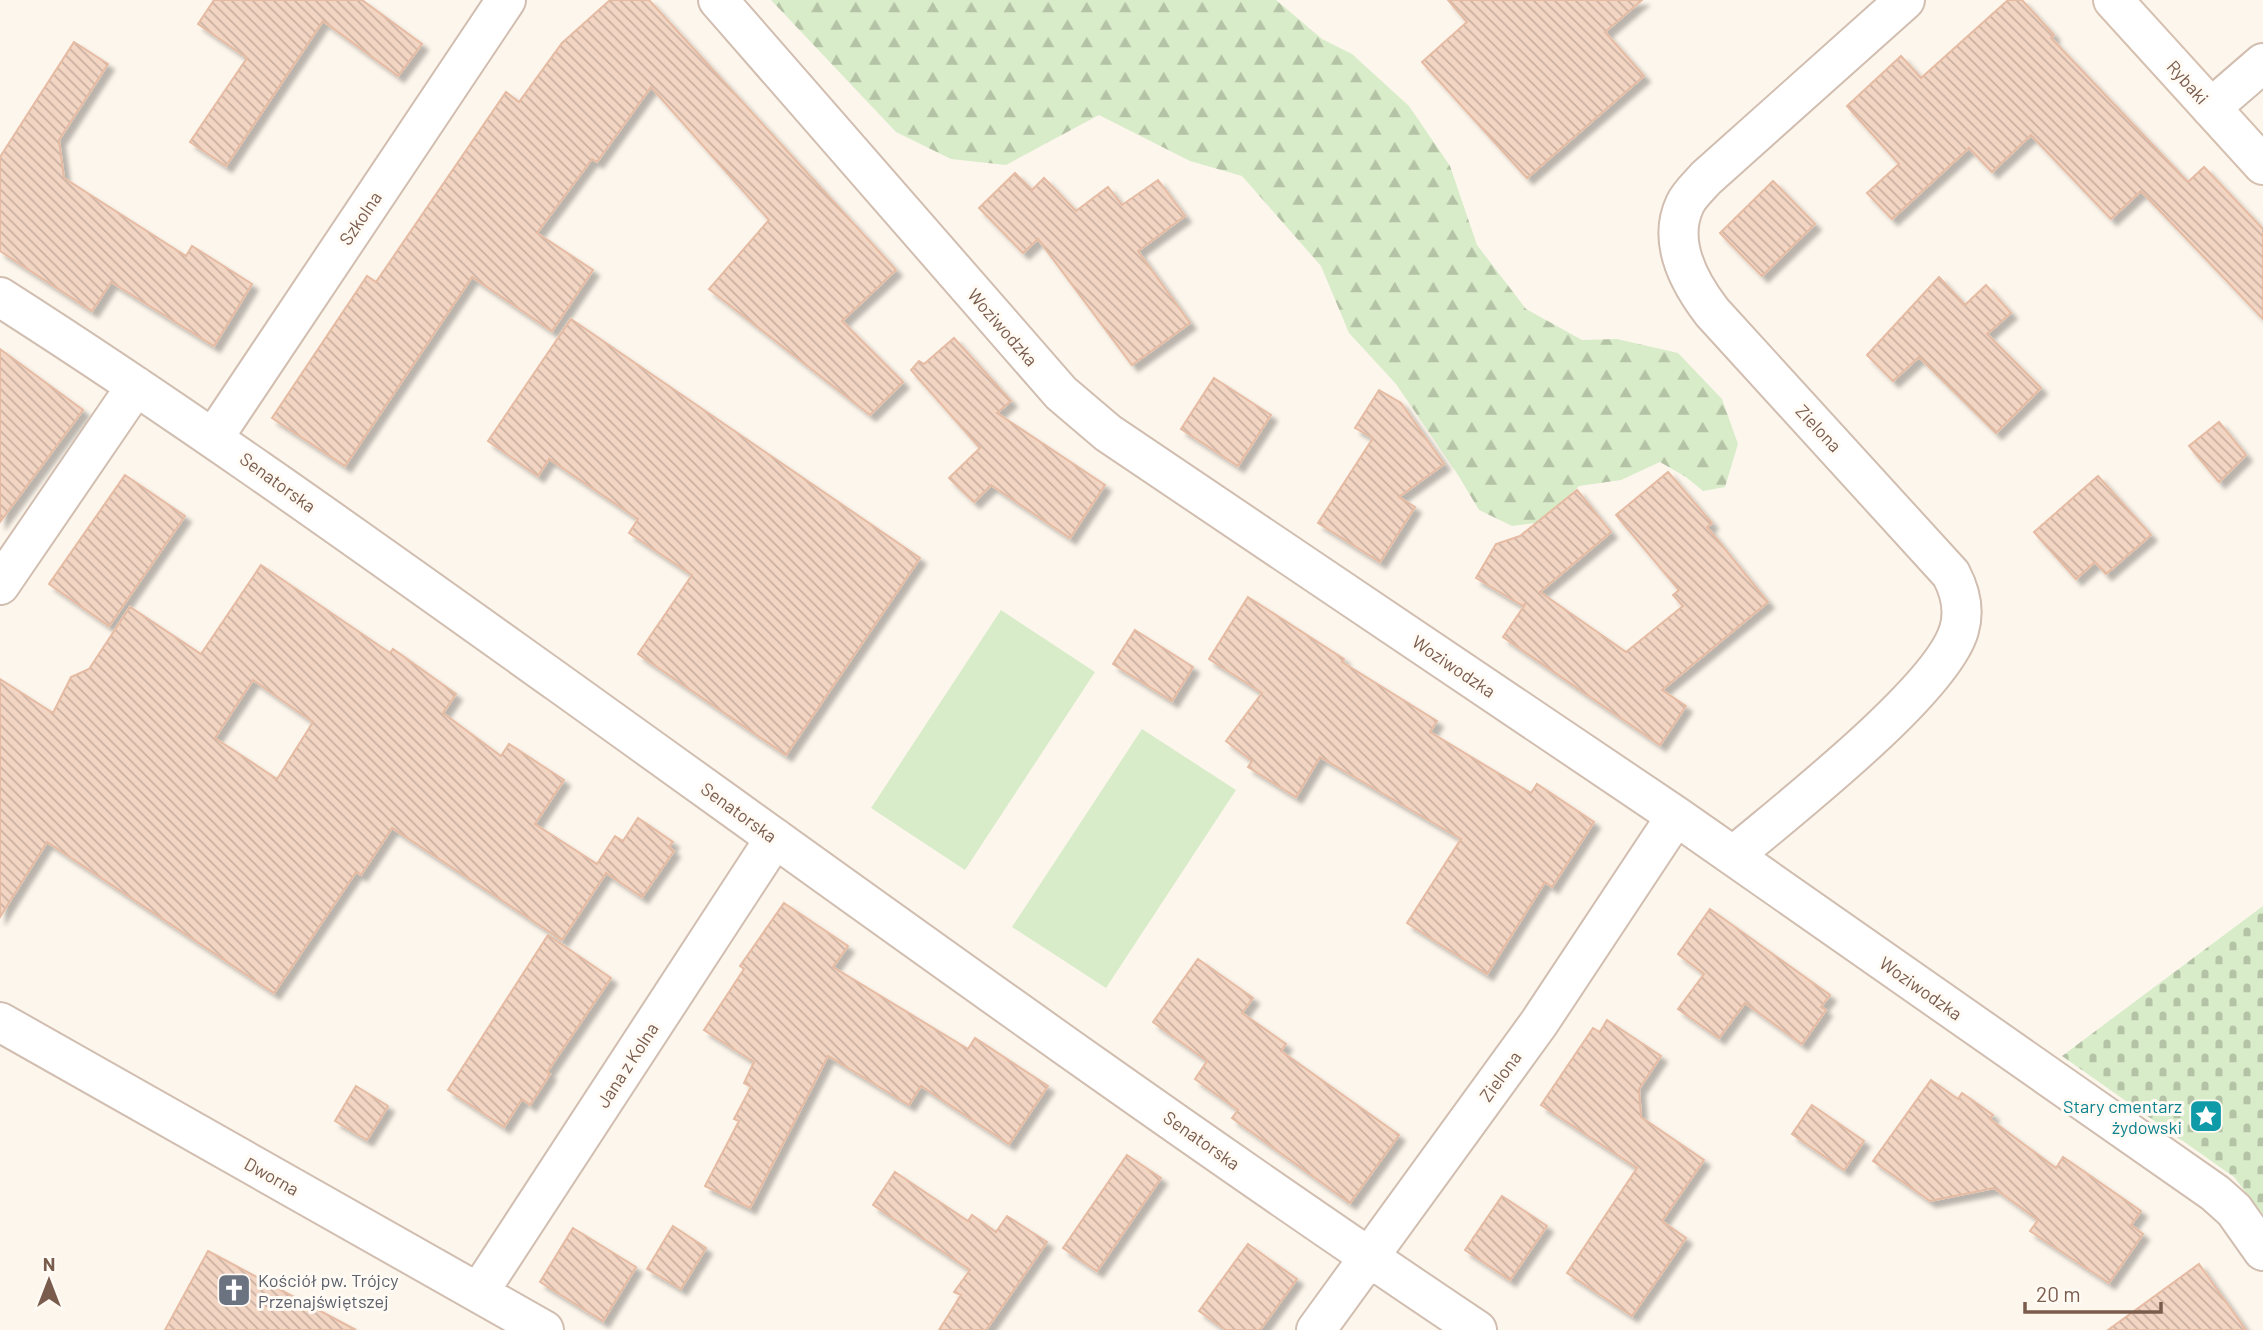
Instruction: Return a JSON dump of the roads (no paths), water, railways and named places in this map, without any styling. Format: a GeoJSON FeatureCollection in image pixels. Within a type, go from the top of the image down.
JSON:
{"type":"FeatureCollection","features":[{"type":"Feature","properties":{"kind":"street","name":"Szkolna"},"geometry":{"type":"LineString","coordinates":[[215,437],[506,0]]}},
{"type":"Feature","properties":{"kind":"street","name":"Woziwodzka"},"geometry":{"type":"LineString","coordinates":[[718,0],[1061,393],[1108,433],[1676,816],[2215,1193],[2234,1210],[2263,1251]]}},
{"type":"Feature","properties":{"kind":"street","name":"Zielona"},"geometry":{"type":"LineString","coordinates":[[1733,856],[1844,762],[1914,694],[1943,660],[1959,631],[1962,609],[1958,589],[1943,564],[1696,291],[1678,244],[1685,203],[1706,178],[1905,0]]}},
{"type":"Feature","properties":{"kind":"street","name":"Rybaki"},"geometry":{"type":"LineString","coordinates":[[2113,0],[2263,165]]}},
{"type":"Feature","properties":{"kind":"street"},"geometry":{"type":"LineString","coordinates":[[2211,108],[2263,63]]}},
{"type":"Feature","properties":{"kind":"street","name":"Senatorska"},"geometry":{"type":"LineString","coordinates":[[0,297],[215,437],[775,838],[1368,1257],[1477,1330]]}},
{"type":"Feature","properties":{"kind":"street"},"geometry":{"type":"LineString","coordinates":[[0,585],[136,386]]}},
{"type":"Feature","properties":{"kind":"street","name":"Zielona"},"geometry":{"type":"LineString","coordinates":[[1316,1330],[1539,1023],[1676,816]]}},
{"type":"Feature","properties":{"kind":"street","name":"Jana z Kolna"},"geometry":{"type":"LineString","coordinates":[[479,1292],[775,838]]}},
{"type":"Feature","properties":{"kind":"street","name":"Dworna"},"geometry":{"type":"LineString","coordinates":[[0,1022],[544,1330]]}},
{"type":"Feature","properties":{"kind":"place","name":"Stary cmentarz żydowski"},"geometry":{"type":"Point","coordinates":[2206,1116]}},
{"type":"Feature","properties":{"kind":"place","name":"Kościół pw. Trójcy Przenajświętszej"},"geometry":{"type":"Point","coordinates":[234,1290]}}]}
